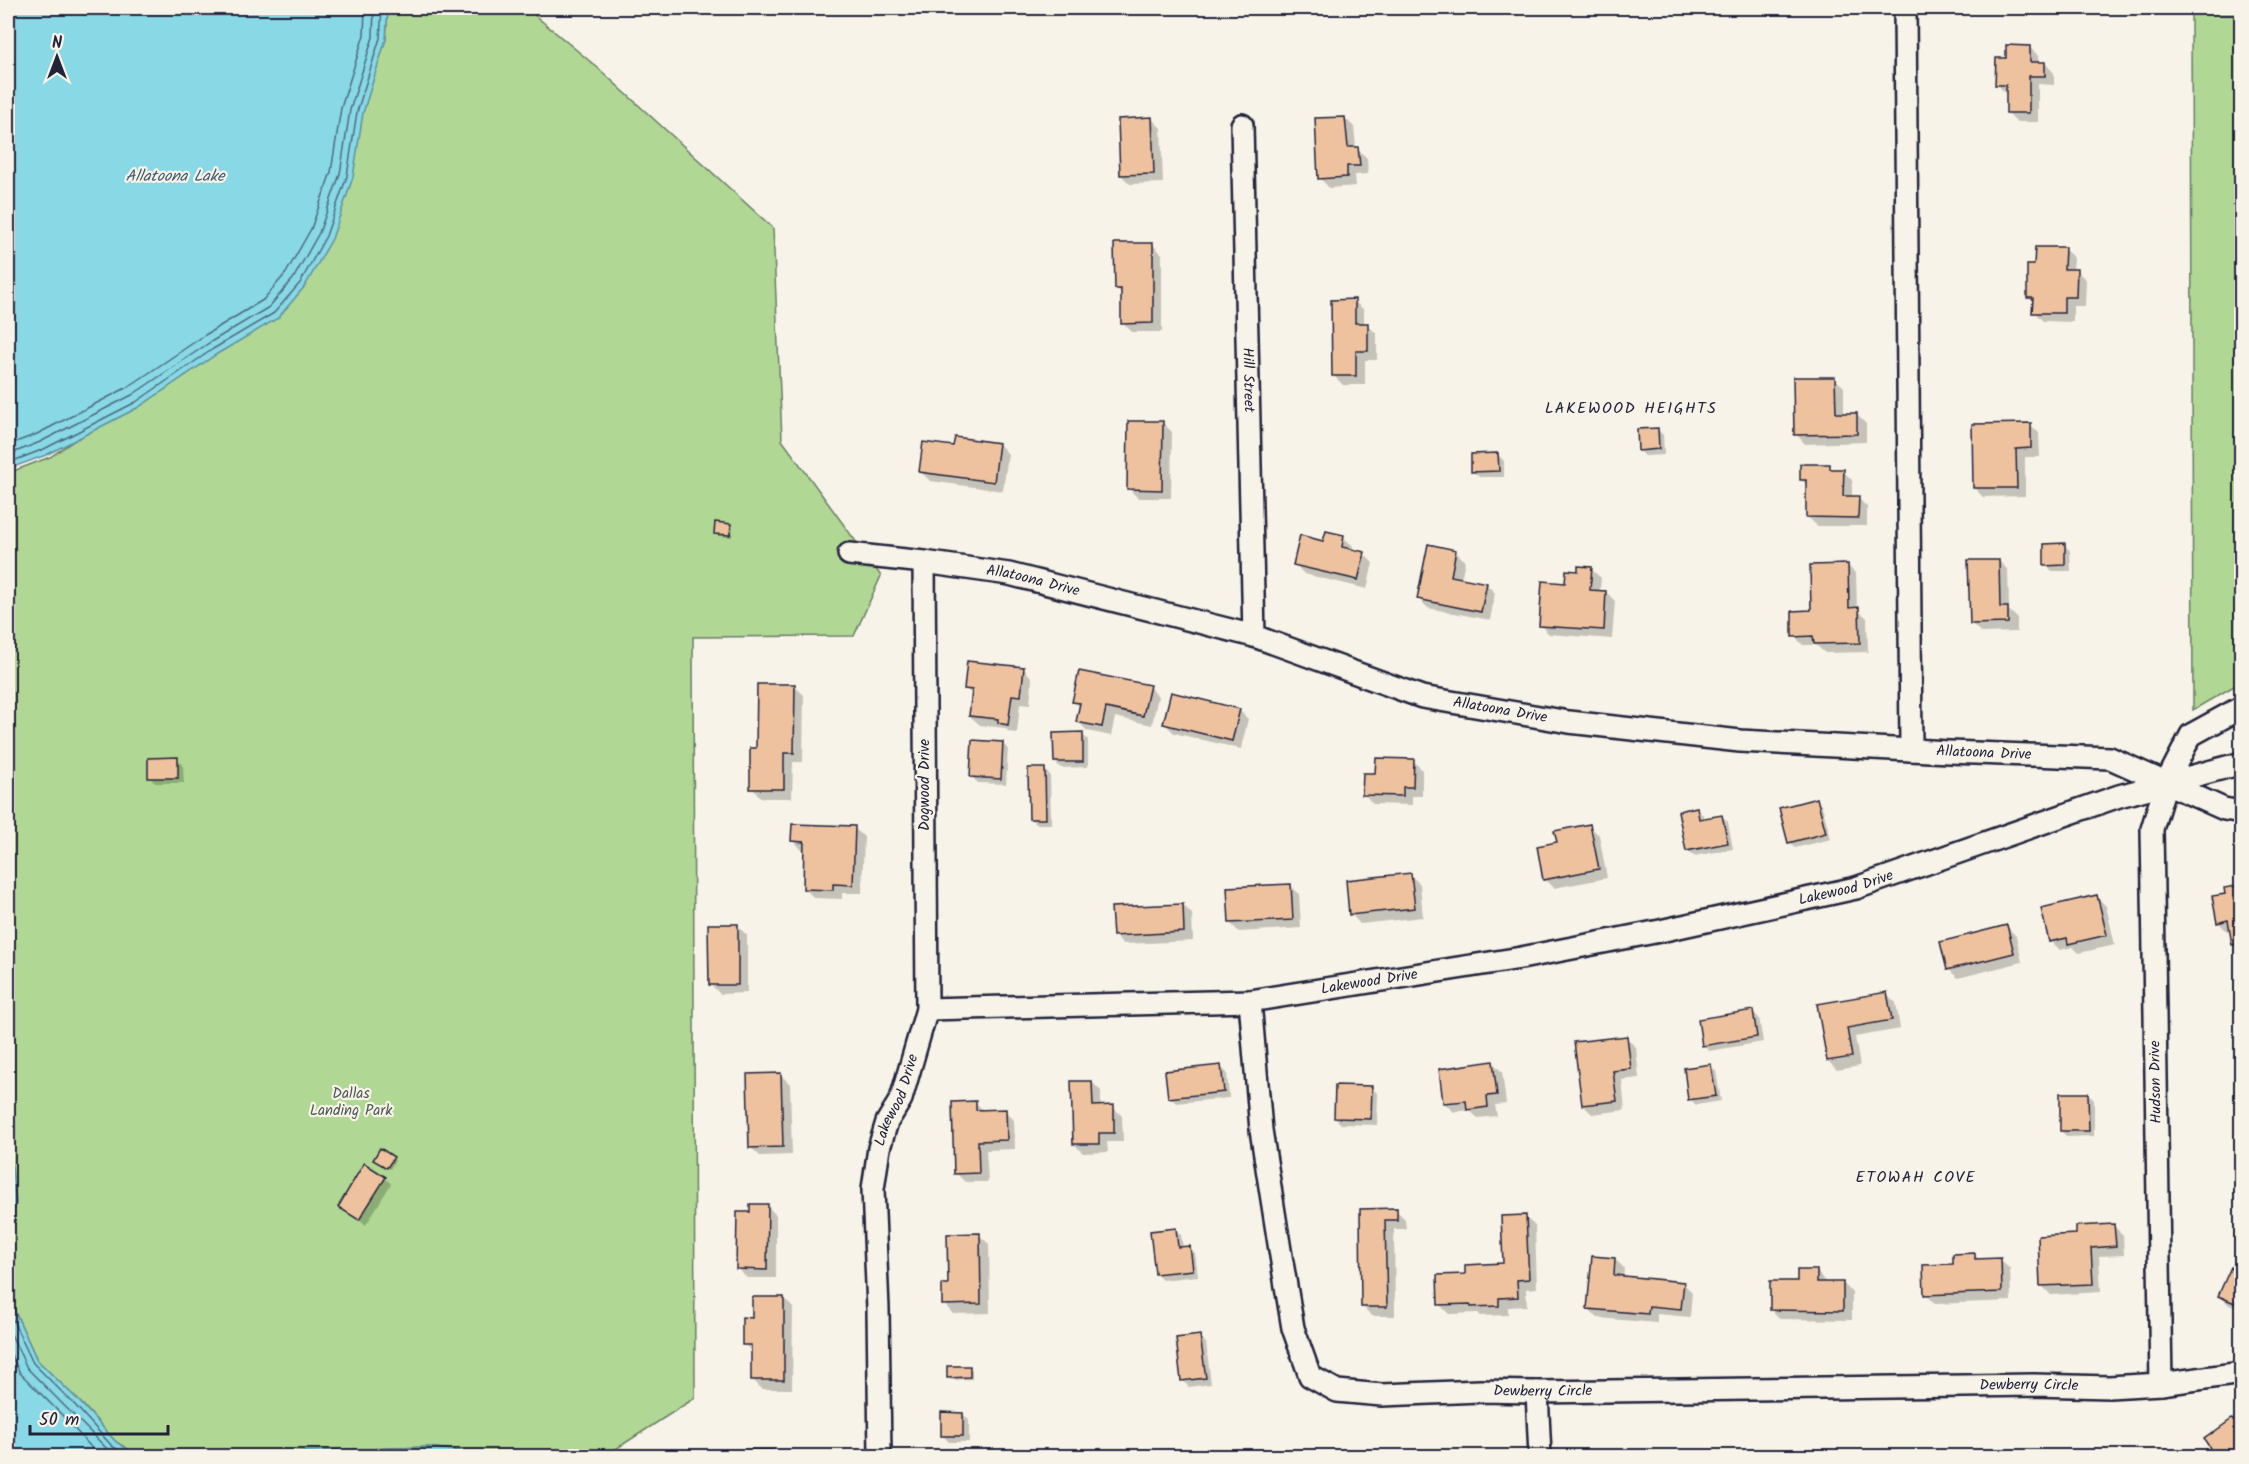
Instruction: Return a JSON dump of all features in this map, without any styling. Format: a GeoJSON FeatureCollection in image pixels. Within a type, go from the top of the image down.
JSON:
{"type":"FeatureCollection","features":[{"type":"Feature","properties":{"kind":"street"},"geometry":{"type":"LineString","coordinates":[[1905,8],[1911,750]]}},
{"type":"Feature","properties":{"kind":"street","name":"Hill Street"},"geometry":{"type":"LineString","coordinates":[[1242,124],[1254,636]]}},
{"type":"Feature","properties":{"kind":"street","name":"Allatoona Drive"},"geometry":{"type":"LineString","coordinates":[[849,554],[924,561],[1009,574],[1254,636],[1422,697],[1569,722],[1740,741],[2110,758],[2224,809],[2241,812]]}},
{"type":"Feature","properties":{"kind":"street","name":"Dogwood Drive"},"geometry":{"type":"LineString","coordinates":[[924,561],[927,1009]]}},
{"type":"Feature","properties":{"kind":"street","name":"Hudson Drive"},"geometry":{"type":"LineString","coordinates":[[2161,1384],[2152,829],[2166,783],[2191,735],[2241,707]]}},
{"type":"Feature","properties":{"kind":"street","name":"Lakewood Drive"},"geometry":{"type":"LineString","coordinates":[[880,1456],[878,1309],[873,1189],[879,1148],[887,1122],[901,1099],[927,1009],[1250,1001],[1521,958],[1660,931],[1856,888],[2119,796],[2241,763]]}},
{"type":"Feature","properties":{"kind":"street","name":"Dewberry Circle"},"geometry":{"type":"LineString","coordinates":[[1250,1001],[1261,1130],[1293,1328],[1310,1376],[1337,1391],[1382,1395],[1480,1391],[2034,1385],[2109,1387],[2161,1384],[2241,1373]]}},
{"type":"Feature","properties":{"kind":"street"},"geometry":{"type":"LineString","coordinates":[[1537,1392],[1540,1456]]}},
{"type":"Feature","properties":{"kind":"green space","name":"Dallas Landing Park"},"geometry":{"type":"Polygon","coordinates":[[[388,8],[526,8],[598,68],[773,228],[782,440],[881,576],[854,636],[693,637],[695,1398],[605,1456],[495,1456],[428,1447],[305,1451],[275,1456],[139,1456],[116,1442],[84,1406],[37,1360],[12,1305],[8,1241],[16,1202],[8,1136],[8,473],[50,457],[183,366],[373,75],[386,39],[388,8]]]}},
{"type":"Feature","properties":{"kind":"green space"},"geometry":{"type":"Polygon","coordinates":[[[2191,8],[2242,8],[2241,682],[2193,710],[2191,8]]]}},
{"type":"Feature","properties":{"kind":"water","name":"Allatoona Lake"},"geometry":{"type":"Polygon","coordinates":[[[8,8],[388,8],[386,39],[363,113],[353,177],[332,239],[305,286],[278,318],[217,354],[139,407],[46,455],[8,469],[8,8]]]}},
{"type":"Feature","properties":{"kind":"water"},"geometry":{"type":"Polygon","coordinates":[[[8,1136],[16,1202],[8,1241],[8,1136]]]}},
{"type":"Feature","properties":{"kind":"water"},"geometry":{"type":"Polygon","coordinates":[[[8,1241],[12,1305],[37,1360],[116,1442],[139,1456],[8,1456],[8,1241]]]}},
{"type":"Feature","properties":{"kind":"water"},"geometry":{"type":"Polygon","coordinates":[[[428,1447],[494,1456],[275,1456],[305,1451],[428,1447]]]}},
{"type":"Feature","properties":{"kind":"building"},"geometry":{"type":"Polygon","coordinates":[[[2006,45],[2030,46],[2030,62],[2045,62],[2045,76],[2029,76],[2029,113],[2006,113],[2006,85],[1995,85],[1996,58],[2006,58],[2006,45]]]}},
{"type":"Feature","properties":{"kind":"building"},"geometry":{"type":"Polygon","coordinates":[[[1152,117],[1154,174],[1120,175],[1118,119],[1152,117]]]}},
{"type":"Feature","properties":{"kind":"building"},"geometry":{"type":"Polygon","coordinates":[[[1345,117],[1348,147],[1358,147],[1360,166],[1347,166],[1347,177],[1318,179],[1315,118],[1345,117]]]}},
{"type":"Feature","properties":{"kind":"building"},"geometry":{"type":"Polygon","coordinates":[[[1114,243],[1153,243],[1153,323],[1121,324],[1121,289],[1115,289],[1114,243]]]}},
{"type":"Feature","properties":{"kind":"building"},"geometry":{"type":"Polygon","coordinates":[[[2035,247],[2065,247],[2064,269],[2077,269],[2076,297],[2064,297],[2064,313],[2032,313],[2033,298],[2027,298],[2027,265],[2034,265],[2035,247]]]}},
{"type":"Feature","properties":{"kind":"building"},"geometry":{"type":"Polygon","coordinates":[[[1355,299],[1355,323],[1368,323],[1368,351],[1356,351],[1356,376],[1332,376],[1331,300],[1355,299]]]}},
{"type":"Feature","properties":{"kind":"building"},"geometry":{"type":"Polygon","coordinates":[[[1793,377],[1835,377],[1836,413],[1857,413],[1857,434],[1794,435],[1793,377]]]}},
{"type":"Feature","properties":{"kind":"building"},"geometry":{"type":"Polygon","coordinates":[[[1128,421],[1163,421],[1162,490],[1127,489],[1128,421]]]}},
{"type":"Feature","properties":{"kind":"building"},"geometry":{"type":"Polygon","coordinates":[[[2031,423],[2031,448],[2016,449],[2017,488],[1973,488],[1972,424],[2031,423]]]}},
{"type":"Feature","properties":{"kind":"building"},"geometry":{"type":"Polygon","coordinates":[[[1658,428],[1659,449],[1638,451],[1637,429],[1658,428]]]}},
{"type":"Feature","properties":{"kind":"building"},"geometry":{"type":"Polygon","coordinates":[[[955,437],[999,443],[994,482],[919,472],[923,442],[953,446],[955,437]]]}},
{"type":"Feature","properties":{"kind":"building"},"geometry":{"type":"Polygon","coordinates":[[[1498,453],[1499,471],[1471,472],[1471,454],[1498,453]]]}},
{"type":"Feature","properties":{"kind":"building"},"geometry":{"type":"Polygon","coordinates":[[[1800,464],[1830,464],[1830,469],[1844,469],[1843,496],[1859,496],[1858,518],[1806,517],[1806,480],[1800,480],[1800,464]]]}},
{"type":"Feature","properties":{"kind":"building"},"geometry":{"type":"Polygon","coordinates":[[[715,522],[731,524],[730,535],[714,534],[715,522]]]}},
{"type":"Feature","properties":{"kind":"building"},"geometry":{"type":"Polygon","coordinates":[[[1326,531],[1344,535],[1342,547],[1365,552],[1358,580],[1293,565],[1300,535],[1323,541],[1326,531]]]}},
{"type":"Feature","properties":{"kind":"building"},"geometry":{"type":"Polygon","coordinates":[[[2065,543],[2065,565],[2044,566],[2044,544],[2065,543]]]}},
{"type":"Feature","properties":{"kind":"building"},"geometry":{"type":"Polygon","coordinates":[[[1428,544],[1456,550],[1451,576],[1487,583],[1481,612],[1417,599],[1428,544]]]}},
{"type":"Feature","properties":{"kind":"building"},"geometry":{"type":"Polygon","coordinates":[[[1968,560],[1999,560],[2000,607],[2008,607],[2008,623],[1970,624],[1968,560]]]}},
{"type":"Feature","properties":{"kind":"building"},"geometry":{"type":"Polygon","coordinates":[[[1848,564],[1849,608],[1859,607],[1860,643],[1814,644],[1813,636],[1792,637],[1792,611],[1811,610],[1810,565],[1848,564]]]}},
{"type":"Feature","properties":{"kind":"building"},"geometry":{"type":"Polygon","coordinates":[[[1578,566],[1592,567],[1590,590],[1606,591],[1604,630],[1539,626],[1542,581],[1565,583],[1566,570],[1578,571],[1578,566]]]}},
{"type":"Feature","properties":{"kind":"building"},"geometry":{"type":"Polygon","coordinates":[[[967,661],[1024,667],[1021,696],[1012,695],[1008,725],[998,723],[998,719],[969,716],[972,690],[964,689],[967,661]]]}},
{"type":"Feature","properties":{"kind":"building"},"geometry":{"type":"Polygon","coordinates":[[[1079,671],[1150,685],[1143,716],[1106,708],[1102,727],[1076,722],[1080,703],[1072,702],[1079,671]]]}},
{"type":"Feature","properties":{"kind":"building"},"geometry":{"type":"Polygon","coordinates":[[[757,684],[795,684],[794,753],[784,753],[784,789],[750,789],[750,748],[756,748],[757,684]]]}},
{"type":"Feature","properties":{"kind":"building"},"geometry":{"type":"Polygon","coordinates":[[[1171,692],[1240,709],[1232,741],[1163,724],[1171,692]]]}},
{"type":"Feature","properties":{"kind":"building"},"geometry":{"type":"Polygon","coordinates":[[[1083,732],[1083,762],[1054,762],[1053,733],[1083,732]]]}},
{"type":"Feature","properties":{"kind":"building"},"geometry":{"type":"Polygon","coordinates":[[[972,740],[1003,742],[1001,779],[970,777],[972,740]]]}},
{"type":"Feature","properties":{"kind":"building"},"geometry":{"type":"Polygon","coordinates":[[[178,757],[178,778],[148,778],[148,758],[178,757]]]}},
{"type":"Feature","properties":{"kind":"building"},"geometry":{"type":"Polygon","coordinates":[[[1376,758],[1414,759],[1413,787],[1403,787],[1403,796],[1362,795],[1363,773],[1375,773],[1376,758]]]}},
{"type":"Feature","properties":{"kind":"building"},"geometry":{"type":"Polygon","coordinates":[[[1028,768],[1045,768],[1046,819],[1029,819],[1028,768]]]}},
{"type":"Feature","properties":{"kind":"building"},"geometry":{"type":"Polygon","coordinates":[[[1817,798],[1826,833],[1788,843],[1779,808],[1817,798]]]}},
{"type":"Feature","properties":{"kind":"building"},"geometry":{"type":"Polygon","coordinates":[[[1697,807],[1699,819],[1722,815],[1728,843],[1686,851],[1678,811],[1697,807]]]}},
{"type":"Feature","properties":{"kind":"building"},"geometry":{"type":"Polygon","coordinates":[[[792,824],[855,826],[853,885],[833,884],[833,890],[803,889],[804,842],[791,841],[792,824]]]}},
{"type":"Feature","properties":{"kind":"building"},"geometry":{"type":"Polygon","coordinates":[[[1590,824],[1599,869],[1543,880],[1537,846],[1557,842],[1554,831],[1590,824]]]}},
{"type":"Feature","properties":{"kind":"building"},"geometry":{"type":"Polygon","coordinates":[[[1411,873],[1415,908],[1349,915],[1346,880],[1411,873]]]}},
{"type":"Feature","properties":{"kind":"building"},"geometry":{"type":"Polygon","coordinates":[[[1291,884],[1293,920],[1229,923],[1227,887],[1291,884]]]}},
{"type":"Feature","properties":{"kind":"building"},"geometry":{"type":"Polygon","coordinates":[[[2242,885],[2242,944],[2232,945],[2228,920],[2217,923],[2212,896],[2225,894],[2224,888],[2242,885]]]}},
{"type":"Feature","properties":{"kind":"building"},"geometry":{"type":"Polygon","coordinates":[[[2097,895],[2107,935],[2068,944],[2067,938],[2049,942],[2041,908],[2097,895]]]}},
{"type":"Feature","properties":{"kind":"building"},"geometry":{"type":"Polygon","coordinates":[[[1183,904],[1184,932],[1113,936],[1111,907],[1183,904]]]}},
{"type":"Feature","properties":{"kind":"building"},"geometry":{"type":"Polygon","coordinates":[[[708,924],[738,924],[738,985],[709,985],[708,924]]]}},
{"type":"Feature","properties":{"kind":"building"},"geometry":{"type":"Polygon","coordinates":[[[2007,925],[2014,953],[1947,970],[1940,942],[2007,925]]]}},
{"type":"Feature","properties":{"kind":"building"},"geometry":{"type":"Polygon","coordinates":[[[1887,992],[1892,1020],[1847,1028],[1852,1057],[1827,1061],[1817,1004],[1887,992]]]}},
{"type":"Feature","properties":{"kind":"building"},"geometry":{"type":"Polygon","coordinates":[[[1753,1010],[1757,1037],[1702,1046],[1698,1019],[1753,1010]]]}},
{"type":"Feature","properties":{"kind":"building"},"geometry":{"type":"Polygon","coordinates":[[[1627,1036],[1631,1069],[1613,1071],[1617,1101],[1582,1105],[1574,1042],[1627,1036]]]}},
{"type":"Feature","properties":{"kind":"building"},"geometry":{"type":"Polygon","coordinates":[[[1493,1061],[1497,1095],[1487,1096],[1488,1107],[1467,1110],[1466,1101],[1443,1103],[1439,1069],[1493,1061]]]}},
{"type":"Feature","properties":{"kind":"building"},"geometry":{"type":"Polygon","coordinates":[[[1711,1064],[1716,1096],[1688,1100],[1684,1068],[1711,1064]]]}},
{"type":"Feature","properties":{"kind":"building"},"geometry":{"type":"Polygon","coordinates":[[[1221,1065],[1224,1092],[1168,1098],[1165,1071],[1221,1065]]]}},
{"type":"Feature","properties":{"kind":"building"},"geometry":{"type":"Polygon","coordinates":[[[781,1073],[783,1147],[749,1148],[747,1074],[781,1073]]]}},
{"type":"Feature","properties":{"kind":"building"},"geometry":{"type":"Polygon","coordinates":[[[1071,1081],[1092,1081],[1093,1106],[1114,1105],[1114,1133],[1099,1133],[1099,1144],[1073,1144],[1071,1081]]]}},
{"type":"Feature","properties":{"kind":"building"},"geometry":{"type":"Polygon","coordinates":[[[1335,1085],[1372,1086],[1371,1119],[1334,1118],[1335,1085]]]}},
{"type":"Feature","properties":{"kind":"building"},"geometry":{"type":"Polygon","coordinates":[[[2060,1093],[2088,1093],[2089,1131],[2060,1131],[2060,1093]]]}},
{"type":"Feature","properties":{"kind":"building"},"geometry":{"type":"Polygon","coordinates":[[[976,1101],[976,1110],[1006,1109],[1007,1140],[978,1141],[979,1173],[954,1174],[952,1102],[976,1101]]]}},
{"type":"Feature","properties":{"kind":"building"},"geometry":{"type":"Polygon","coordinates":[[[380,1148],[394,1157],[387,1168],[373,1160],[380,1148]]]}},
{"type":"Feature","properties":{"kind":"building"},"geometry":{"type":"Polygon","coordinates":[[[364,1163],[386,1177],[359,1220],[338,1207],[364,1163]]]}},
{"type":"Feature","properties":{"kind":"building"},"geometry":{"type":"Polygon","coordinates":[[[750,1204],[768,1204],[767,1270],[736,1269],[737,1212],[750,1212],[750,1204]]]}},
{"type":"Feature","properties":{"kind":"building"},"geometry":{"type":"Polygon","coordinates":[[[1397,1208],[1397,1220],[1385,1220],[1387,1307],[1361,1307],[1360,1209],[1397,1208]]]}},
{"type":"Feature","properties":{"kind":"building"},"geometry":{"type":"Polygon","coordinates":[[[1526,1215],[1529,1279],[1517,1280],[1518,1297],[1499,1298],[1499,1306],[1438,1305],[1437,1275],[1465,1274],[1465,1265],[1503,1263],[1501,1216],[1526,1215]]]}},
{"type":"Feature","properties":{"kind":"building"},"geometry":{"type":"Polygon","coordinates":[[[2114,1224],[2116,1246],[2091,1248],[2093,1284],[2040,1286],[2038,1236],[2076,1234],[2076,1226],[2114,1224]]]}},
{"type":"Feature","properties":{"kind":"building"},"geometry":{"type":"Polygon","coordinates":[[[1176,1228],[1178,1247],[1190,1246],[1193,1270],[1155,1274],[1150,1231],[1176,1228]]]}},
{"type":"Feature","properties":{"kind":"building"},"geometry":{"type":"Polygon","coordinates":[[[980,1233],[981,1304],[942,1305],[942,1284],[948,1284],[947,1234],[980,1233]]]}},
{"type":"Feature","properties":{"kind":"building"},"geometry":{"type":"Polygon","coordinates":[[[1975,1253],[1975,1259],[2001,1258],[2002,1292],[1924,1295],[1923,1265],[1953,1264],[1953,1254],[1975,1253]]]}},
{"type":"Feature","properties":{"kind":"building"},"geometry":{"type":"Polygon","coordinates":[[[1592,1256],[1615,1258],[1614,1275],[1684,1282],[1681,1309],[1649,1306],[1648,1314],[1587,1309],[1592,1256]]]}},
{"type":"Feature","properties":{"kind":"building"},"geometry":{"type":"Polygon","coordinates":[[[2231,1267],[2242,1272],[2242,1306],[2218,1296],[2231,1267]]]}},
{"type":"Feature","properties":{"kind":"building"},"geometry":{"type":"Polygon","coordinates":[[[1797,1270],[1817,1270],[1817,1282],[1843,1282],[1843,1311],[1770,1310],[1770,1281],[1797,1281],[1797,1270]]]}},
{"type":"Feature","properties":{"kind":"building"},"geometry":{"type":"Polygon","coordinates":[[[752,1297],[784,1297],[784,1380],[751,1380],[751,1345],[742,1345],[742,1317],[752,1318],[752,1297]]]}},
{"type":"Feature","properties":{"kind":"building"},"geometry":{"type":"Polygon","coordinates":[[[1200,1335],[1206,1378],[1181,1381],[1176,1338],[1200,1335]]]}},
{"type":"Feature","properties":{"kind":"building"},"geometry":{"type":"Polygon","coordinates":[[[947,1366],[970,1366],[970,1377],[947,1378],[947,1366]]]}},
{"type":"Feature","properties":{"kind":"building"},"geometry":{"type":"Polygon","coordinates":[[[941,1412],[963,1413],[963,1436],[941,1436],[941,1412]]]}},
{"type":"Feature","properties":{"kind":"building"},"geometry":{"type":"Polygon","coordinates":[[[2232,1419],[2242,1432],[2242,1456],[2206,1456],[2203,1453],[2210,1448],[2204,1439],[2232,1419]]]}},
{"type":"Feature","properties":{"kind":"building"},"geometry":{"type":"Polygon","coordinates":[[[742,1450],[773,1450],[773,1456],[742,1456],[742,1450]]]}},
{"type":"Feature","properties":{"kind":"building"},"geometry":{"type":"Polygon","coordinates":[[[1639,1452],[1671,1452],[1671,1456],[1639,1456],[1639,1452]]]}},
{"type":"Feature","properties":{"kind":"district","name":"LAKEWOOD HEIGHTS"},"geometry":{"type":"Point","coordinates":[1631,408]}},
{"type":"Feature","properties":{"kind":"district","name":"ETOWAH COVE"},"geometry":{"type":"Point","coordinates":[1916,1177]}}]}
